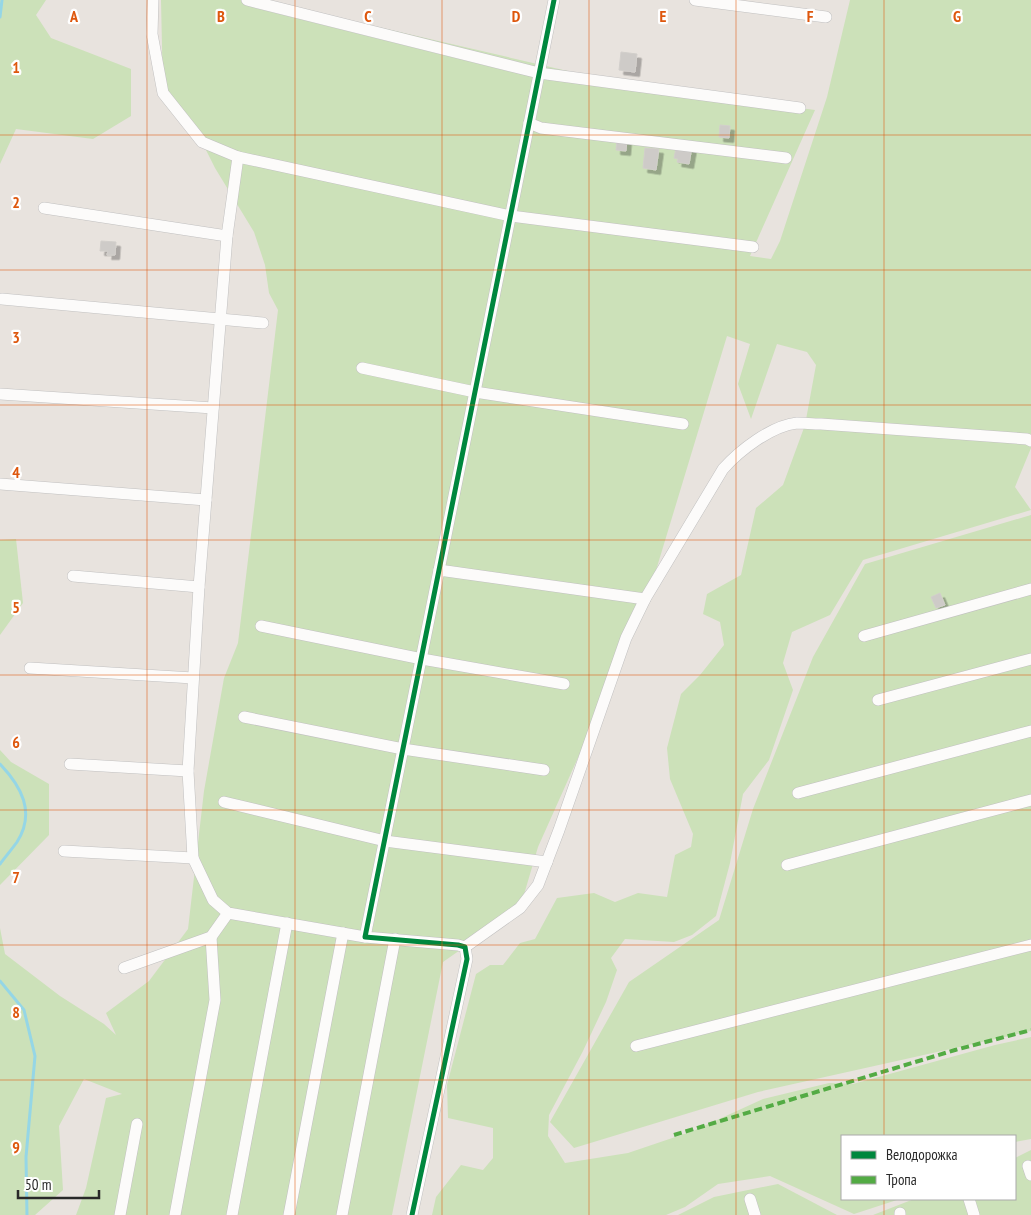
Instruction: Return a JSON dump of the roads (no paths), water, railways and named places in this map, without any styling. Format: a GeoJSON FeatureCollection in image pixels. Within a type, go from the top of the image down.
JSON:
{"type":"FeatureCollection","features":[{"type":"Feature","properties":{"kind":"street"},"geometry":{"type":"LineString","coordinates":[[153,0],[152,34],[163,94],[202,142],[238,157],[511,216],[753,247]]}},
{"type":"Feature","properties":{"kind":"street"},"geometry":{"type":"LineString","coordinates":[[247,0],[539,73],[800,108]]}},
{"type":"Feature","properties":{"kind":"street"},"geometry":{"type":"LineString","coordinates":[[366,937],[554,0]]}},
{"type":"Feature","properties":{"kind":"street"},"geometry":{"type":"LineString","coordinates":[[695,0],[826,17]]}},
{"type":"Feature","properties":{"kind":"street"},"geometry":{"type":"LineString","coordinates":[[529,123],[541,128],[786,158]]}},
{"type":"Feature","properties":{"kind":"street"},"geometry":{"type":"LineString","coordinates":[[238,157],[228,236],[213,408],[193,678],[188,771],[193,858],[213,900],[228,912],[366,937],[465,947]]}},
{"type":"Feature","properties":{"kind":"street"},"geometry":{"type":"LineString","coordinates":[[44,208],[228,236]]}},
{"type":"Feature","properties":{"kind":"street"},"geometry":{"type":"LineString","coordinates":[[2,299],[263,323]]}},
{"type":"Feature","properties":{"kind":"street"},"geometry":{"type":"LineString","coordinates":[[362,368],[476,392],[684,424]]}},
{"type":"Feature","properties":{"kind":"street"},"geometry":{"type":"LineString","coordinates":[[0,394],[213,408]]}},
{"type":"Feature","properties":{"kind":"street"},"geometry":{"type":"LineString","coordinates":[[465,947],[520,908],[538,885],[626,638],[645,599],[723,469],[736,454],[775,430],[795,423],[1027,439],[1031,441]]}},
{"type":"Feature","properties":{"kind":"street"},"geometry":{"type":"LineString","coordinates":[[0,484],[206,500]]}},
{"type":"Feature","properties":{"kind":"street"},"geometry":{"type":"LineString","coordinates":[[440,570],[645,599]]}},
{"type":"Feature","properties":{"kind":"street"},"geometry":{"type":"LineString","coordinates":[[73,576],[199,587]]}},
{"type":"Feature","properties":{"kind":"street"},"geometry":{"type":"LineString","coordinates":[[864,636],[1031,589]]}},
{"type":"Feature","properties":{"kind":"street"},"geometry":{"type":"LineString","coordinates":[[261,626],[422,659],[564,684]]}},
{"type":"Feature","properties":{"kind":"street"},"geometry":{"type":"LineString","coordinates":[[878,700],[1031,659]]}},
{"type":"Feature","properties":{"kind":"street"},"geometry":{"type":"LineString","coordinates":[[30,668],[193,678]]}},
{"type":"Feature","properties":{"kind":"street"},"geometry":{"type":"LineString","coordinates":[[244,717],[403,749],[544,770]]}},
{"type":"Feature","properties":{"kind":"street"},"geometry":{"type":"LineString","coordinates":[[798,792],[1031,731]]}},
{"type":"Feature","properties":{"kind":"street"},"geometry":{"type":"LineString","coordinates":[[70,764],[188,771]]}},
{"type":"Feature","properties":{"kind":"street"},"geometry":{"type":"LineString","coordinates":[[787,865],[1031,800]]}},
{"type":"Feature","properties":{"kind":"street"},"geometry":{"type":"LineString","coordinates":[[224,802],[385,841],[547,862]]}},
{"type":"Feature","properties":{"kind":"street"},"geometry":{"type":"LineString","coordinates":[[64,851],[193,858]]}},
{"type":"Feature","properties":{"kind":"street"},"geometry":{"type":"LineString","coordinates":[[124,968],[211,937],[228,912]]}},
{"type":"Feature","properties":{"kind":"street"},"geometry":{"type":"LineString","coordinates":[[232,1215],[287,923]]}},
{"type":"Feature","properties":{"kind":"street"},"geometry":{"type":"LineString","coordinates":[[289,1215],[344,933]]}},
{"type":"Feature","properties":{"kind":"street"},"geometry":{"type":"LineString","coordinates":[[175,1215],[215,1000],[211,937]]}},
{"type":"Feature","properties":{"kind":"street"},"geometry":{"type":"LineString","coordinates":[[342,1215],[395,939]]}},
{"type":"Feature","properties":{"kind":"street"},"geometry":{"type":"LineString","coordinates":[[636,1046],[1031,945]]}},
{"type":"Feature","properties":{"kind":"street"},"geometry":{"type":"LineString","coordinates":[[412,1215],[467,958],[465,947]]}},
{"type":"Feature","properties":{"kind":"street"},"geometry":{"type":"LineString","coordinates":[[120,1215],[138,1124]]}},
{"type":"Feature","properties":{"kind":"street"},"geometry":{"type":"LineString","coordinates":[[750,1199],[755,1215]]}},
{"type":"Feature","properties":{"kind":"street"},"geometry":{"type":"LineString","coordinates":[[969,1200],[974,1215]]}},
{"type":"Feature","properties":{"kind":"waterway"},"geometry":{"type":"LineString","coordinates":[[0,17],[2,0]]}},
{"type":"Feature","properties":{"kind":"waterway"},"geometry":{"type":"LineString","coordinates":[[0,764],[20,790],[26,810],[23,831],[0,864]]}},
{"type":"Feature","properties":{"kind":"waterway"},"geometry":{"type":"LineString","coordinates":[[0,981],[24,1010],[35,1056],[26,1157],[27,1215]]}}]}
